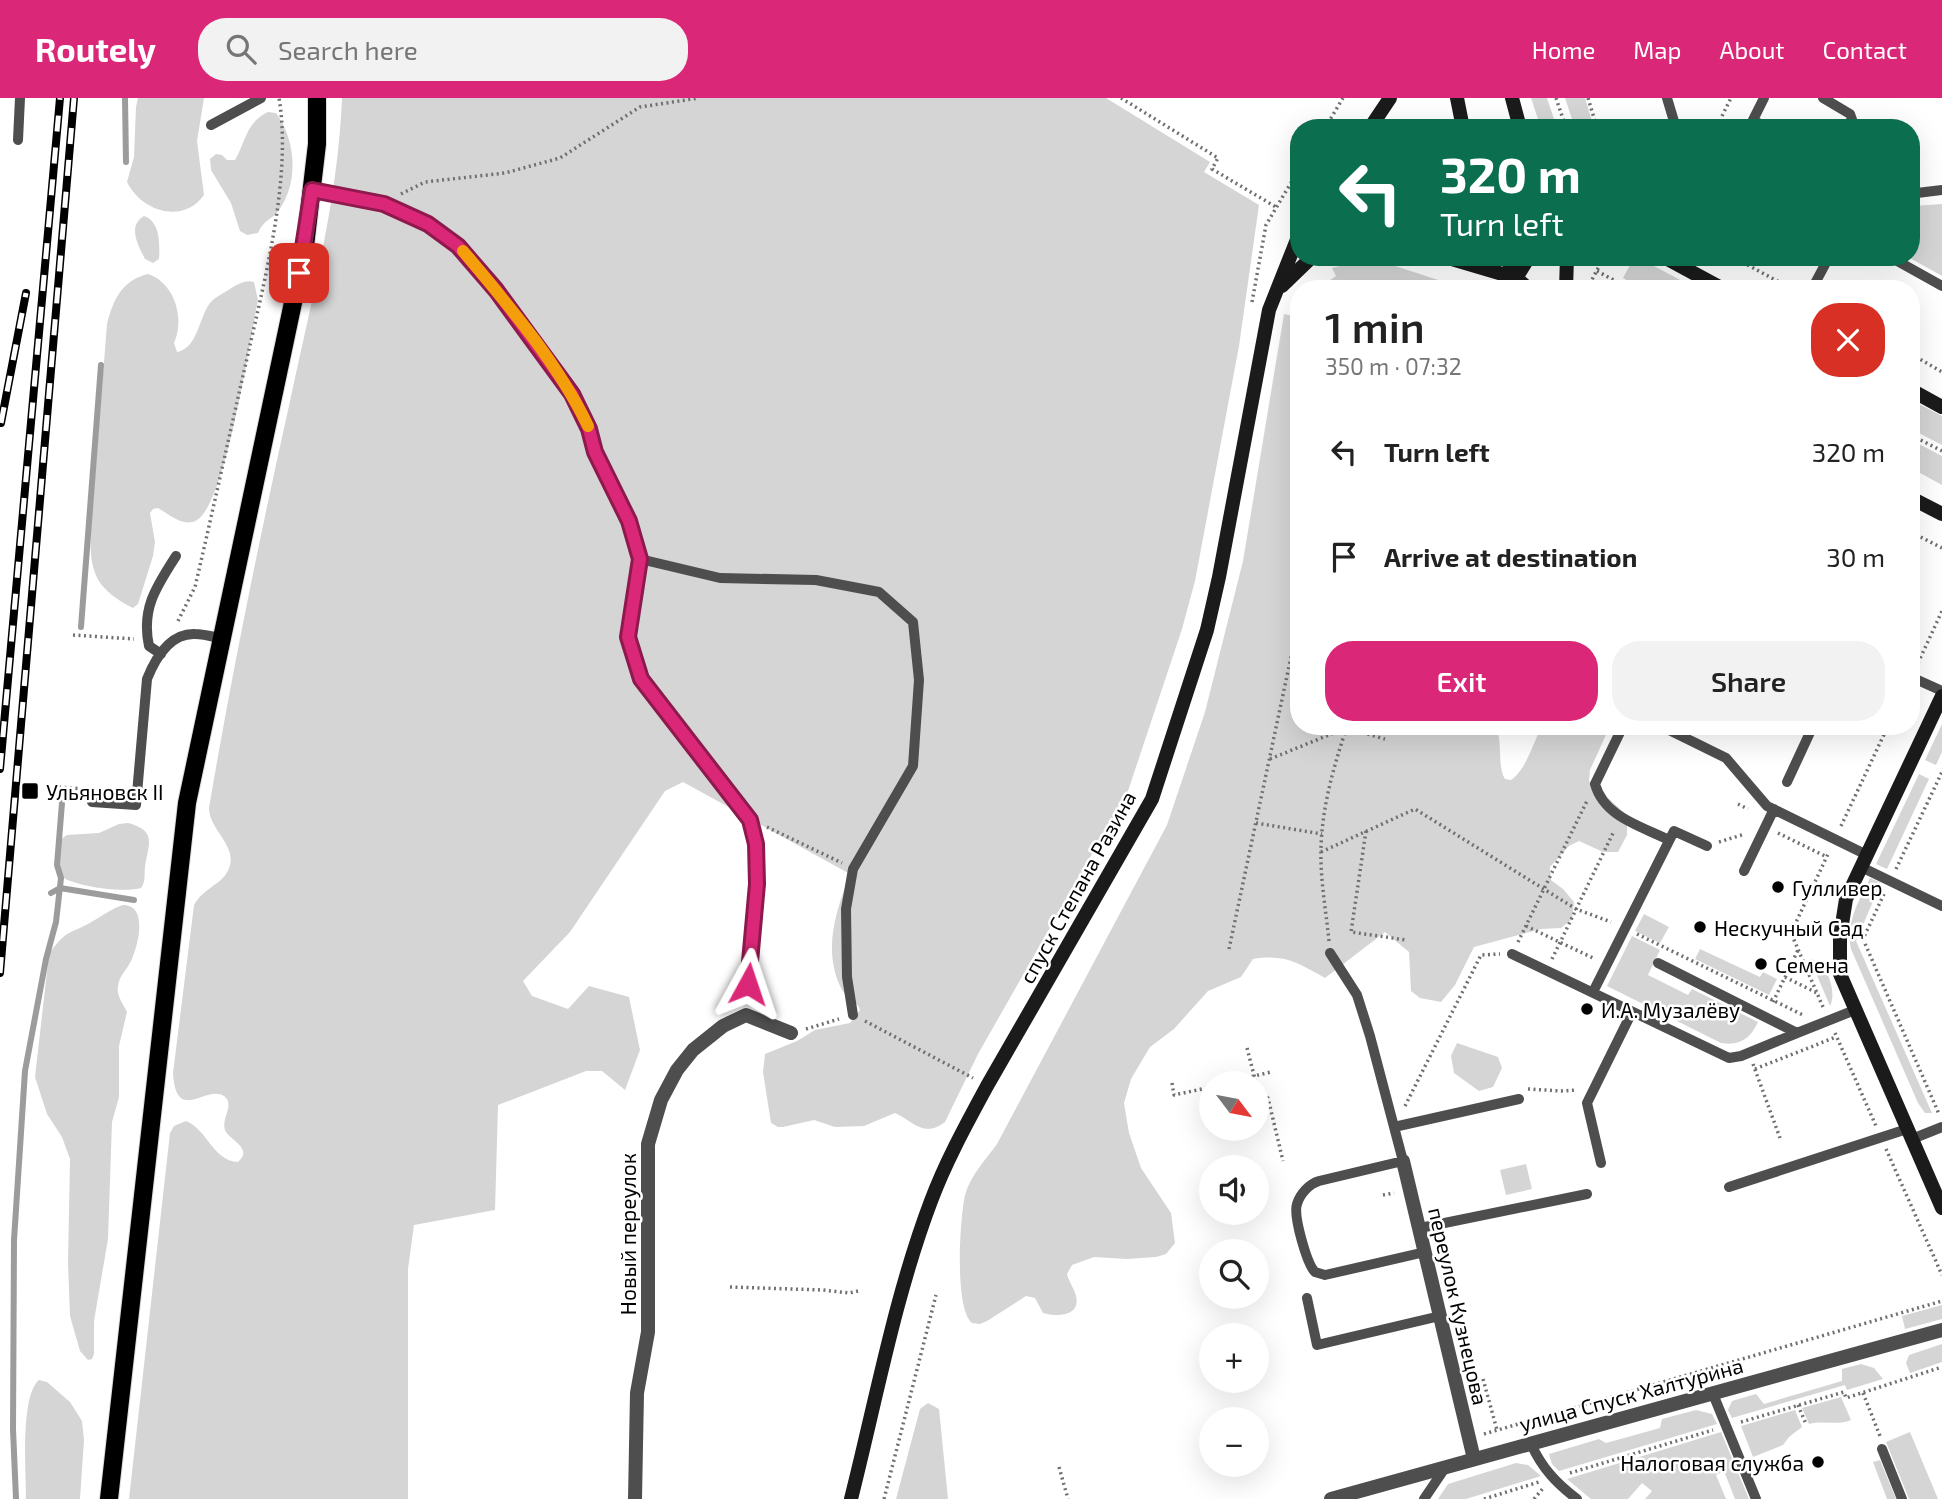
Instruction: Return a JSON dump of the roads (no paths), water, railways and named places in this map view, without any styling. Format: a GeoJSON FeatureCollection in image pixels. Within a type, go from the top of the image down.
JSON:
{"type":"FeatureCollection","features":[{"type":"Feature","properties":{"kind":"main road"},"geometry":{"type":"LineString","coordinates":[[110,1499],[187,803],[305,246],[317,144],[317,98]]}},
{"type":"Feature","properties":{"kind":"main road"},"geometry":{"type":"LineString","coordinates":[[1376,119],[1390,98]]}},
{"type":"Feature","properties":{"kind":"main road"},"geometry":{"type":"LineString","coordinates":[[1457,98],[1461,119]]}},
{"type":"Feature","properties":{"kind":"main road"},"geometry":{"type":"LineString","coordinates":[[1512,98],[1518,119]]}},
{"type":"Feature","properties":{"kind":"main road","name":"спуск Степана Разина"},"geometry":{"type":"LineString","coordinates":[[851,1499],[901,1299],[932,1200],[987,1086],[1152,799],[1207,630],[1264,328],[1274,294],[1290,256]]}},
{"type":"Feature","properties":{"kind":"main road"},"geometry":{"type":"LineString","coordinates":[[1274,294],[1303,266]]}},
{"type":"Feature","properties":{"kind":"main road"},"geometry":{"type":"LineString","coordinates":[[1475,266],[1518,280]]}},
{"type":"Feature","properties":{"kind":"main road"},"geometry":{"type":"LineString","coordinates":[[1510,266],[1516,278]]}},
{"type":"Feature","properties":{"kind":"main road"},"geometry":{"type":"LineString","coordinates":[[1516,278],[1523,266]]}},
{"type":"Feature","properties":{"kind":"main road"},"geometry":{"type":"LineString","coordinates":[[1681,266],[1706,280]]}},
{"type":"Feature","properties":{"kind":"main road"},"geometry":{"type":"LineString","coordinates":[[1920,395],[1942,407]]}},
{"type":"Feature","properties":{"kind":"main road"},"geometry":{"type":"LineString","coordinates":[[1920,503],[1942,514]]}},
{"type":"Feature","properties":{"kind":"main road"},"geometry":{"type":"LineString","coordinates":[[1942,694],[1846,899],[1839,937],[1840,974],[1942,1208]]}},
{"type":"Feature","properties":{"kind":"street","name":"Новый переулок"},"geometry":{"type":"LineString","coordinates":[[635,1499],[637,1393],[648,1332],[648,1144],[661,1100],[677,1070],[693,1049],[723,1027],[746,1015],[791,1034]]}},
{"type":"Feature","properties":{"kind":"street","name":"переулок Кузнецова"},"geometry":{"type":"LineString","coordinates":[[1403,1161],[1474,1460]]}},
{"type":"Feature","properties":{"kind":"street","name":"улица Спуск Халтурина"},"geometry":{"type":"LineString","coordinates":[[1331,1499],[1942,1330]]}},
{"type":"Feature","properties":{"kind":"lane"},"geometry":{"type":"LineString","coordinates":[[18,140],[20,98]]}},
{"type":"Feature","properties":{"kind":"lane"},"geometry":{"type":"LineString","coordinates":[[211,125],[261,98]]}},
{"type":"Feature","properties":{"kind":"lane"},"geometry":{"type":"LineString","coordinates":[[1667,98],[1673,119]]}},
{"type":"Feature","properties":{"kind":"lane"},"geometry":{"type":"LineString","coordinates":[[1754,119],[1765,98]]}},
{"type":"Feature","properties":{"kind":"lane"},"geometry":{"type":"LineString","coordinates":[[1823,98],[1850,114],[1852,119]]}},
{"type":"Feature","properties":{"kind":"lane"},"geometry":{"type":"LineString","coordinates":[[312,190],[384,204],[428,224],[458,246],[496,290],[572,394],[589,429],[595,452],[629,521],[640,559],[628,637],[641,679],[750,820],[756,844],[757,884],[748,984]]}},
{"type":"Feature","properties":{"kind":"lane"},"geometry":{"type":"LineString","coordinates":[[1920,193],[1942,190]]}},
{"type":"Feature","properties":{"kind":"lane"},"geometry":{"type":"LineString","coordinates":[[1906,266],[1942,286]]}},
{"type":"Feature","properties":{"kind":"lane"},"geometry":{"type":"LineString","coordinates":[[161,654],[149,646],[146,617],[158,584],[176,556]]}},
{"type":"Feature","properties":{"kind":"lane"},"geometry":{"type":"LineString","coordinates":[[640,559],[720,578],[816,580],[879,592],[913,622],[919,680],[913,766],[853,869],[846,909],[847,977],[853,1015]]}},
{"type":"Feature","properties":{"kind":"lane"},"geometry":{"type":"LineString","coordinates":[[92,802],[136,805],[147,679],[161,654],[174,640],[184,635],[195,634],[223,639]]}},
{"type":"Feature","properties":{"kind":"lane"},"geometry":{"type":"LineString","coordinates":[[1920,682],[1942,694]]}},
{"type":"Feature","properties":{"kind":"lane"},"geometry":{"type":"LineString","coordinates":[[1619,735],[1595,784],[1598,795],[1606,807],[1621,817],[1669,840]]}},
{"type":"Feature","properties":{"kind":"lane"},"geometry":{"type":"LineString","coordinates":[[1681,735],[1726,758],[1767,806],[1835,839],[1890,881],[1942,906]]}},
{"type":"Feature","properties":{"kind":"lane"},"geometry":{"type":"LineString","coordinates":[[1787,782],[1809,735]]}},
{"type":"Feature","properties":{"kind":"lane"},"geometry":{"type":"LineString","coordinates":[[1744,871],[1774,809]]}},
{"type":"Feature","properties":{"kind":"lane"},"geometry":{"type":"LineString","coordinates":[[1593,992],[1674,831],[1707,846]]}},
{"type":"Feature","properties":{"kind":"lane"},"geometry":{"type":"LineString","coordinates":[[1330,953],[1357,996],[1403,1161],[1319,1181],[1309,1186],[1296,1209],[1307,1261],[1315,1272],[1330,1274],[1425,1252]]}},
{"type":"Feature","properties":{"kind":"lane"},"geometry":{"type":"LineString","coordinates":[[1512,954],[1730,1058],[1855,1010]]}},
{"type":"Feature","properties":{"kind":"lane"},"geometry":{"type":"LineString","coordinates":[[1658,963],[1797,1033]]}},
{"type":"Feature","properties":{"kind":"lane"},"geometry":{"type":"LineString","coordinates":[[1601,1163],[1587,1103],[1632,1012]]}},
{"type":"Feature","properties":{"kind":"lane"},"geometry":{"type":"LineString","coordinates":[[1394,1127],[1519,1099]]}},
{"type":"Feature","properties":{"kind":"lane"},"geometry":{"type":"LineString","coordinates":[[1729,1187],[1881,1138],[1942,1127]]}},
{"type":"Feature","properties":{"kind":"lane"},"geometry":{"type":"LineString","coordinates":[[1420,1228],[1587,1194]]}},
{"type":"Feature","properties":{"kind":"lane"},"geometry":{"type":"LineString","coordinates":[[1307,1298],[1317,1345],[1440,1316]]}},
{"type":"Feature","properties":{"kind":"lane"},"geometry":{"type":"LineString","coordinates":[[1713,1394],[1756,1499]]}},
{"type":"Feature","properties":{"kind":"lane"},"geometry":{"type":"LineString","coordinates":[[1531,1444],[1552,1478],[1577,1499]]}},
{"type":"Feature","properties":{"kind":"lane"},"geometry":{"type":"LineString","coordinates":[[1882,1449],[1902,1499]]}},
{"type":"Feature","properties":{"kind":"lane"},"geometry":{"type":"LineString","coordinates":[[1424,1499],[1445,1468]]}},
{"type":"Feature","properties":{"kind":"waterway"},"geometry":{"type":"LineString","coordinates":[[125,98],[126,162]]}},
{"type":"Feature","properties":{"kind":"waterway"},"geometry":{"type":"LineString","coordinates":[[81,627],[101,365]]}},
{"type":"Feature","properties":{"kind":"waterway"},"geometry":{"type":"LineString","coordinates":[[16,1499],[13,1429],[14,1240],[25,1071],[46,959],[56,922],[61,878],[57,865],[62,803]]}},
{"type":"Feature","properties":{"kind":"waterway"},"geometry":{"type":"LineString","coordinates":[[51,893],[60,888],[134,900]]}},
{"type":"Feature","properties":{"kind":"railway"},"geometry":{"type":"LineString","coordinates":[[0,769],[60,98]]}},
{"type":"Feature","properties":{"kind":"railway"},"geometry":{"type":"LineString","coordinates":[[0,973],[74,98]]}},
{"type":"Feature","properties":{"kind":"railway"},"geometry":{"type":"LineString","coordinates":[[1,423],[26,293]]}},
{"type":"Feature","properties":{"kind":"place","name":"Ульяновск II"},"geometry":{"type":"Point","coordinates":[30,791]}},
{"type":"Feature","properties":{"kind":"place","name":"Гулливер"},"geometry":{"type":"Point","coordinates":[1778,887]}},
{"type":"Feature","properties":{"kind":"place","name":"Нескучный Сад"},"geometry":{"type":"Point","coordinates":[1700,927]}},
{"type":"Feature","properties":{"kind":"place","name":"Семена"},"geometry":{"type":"Point","coordinates":[1761,964]}},
{"type":"Feature","properties":{"kind":"place","name":"И.А. Музалёву"},"geometry":{"type":"Point","coordinates":[1587,1009]}},
{"type":"Feature","properties":{"kind":"place","name":"Налоговая служба"},"geometry":{"type":"Point","coordinates":[1818,1462]}}]}
